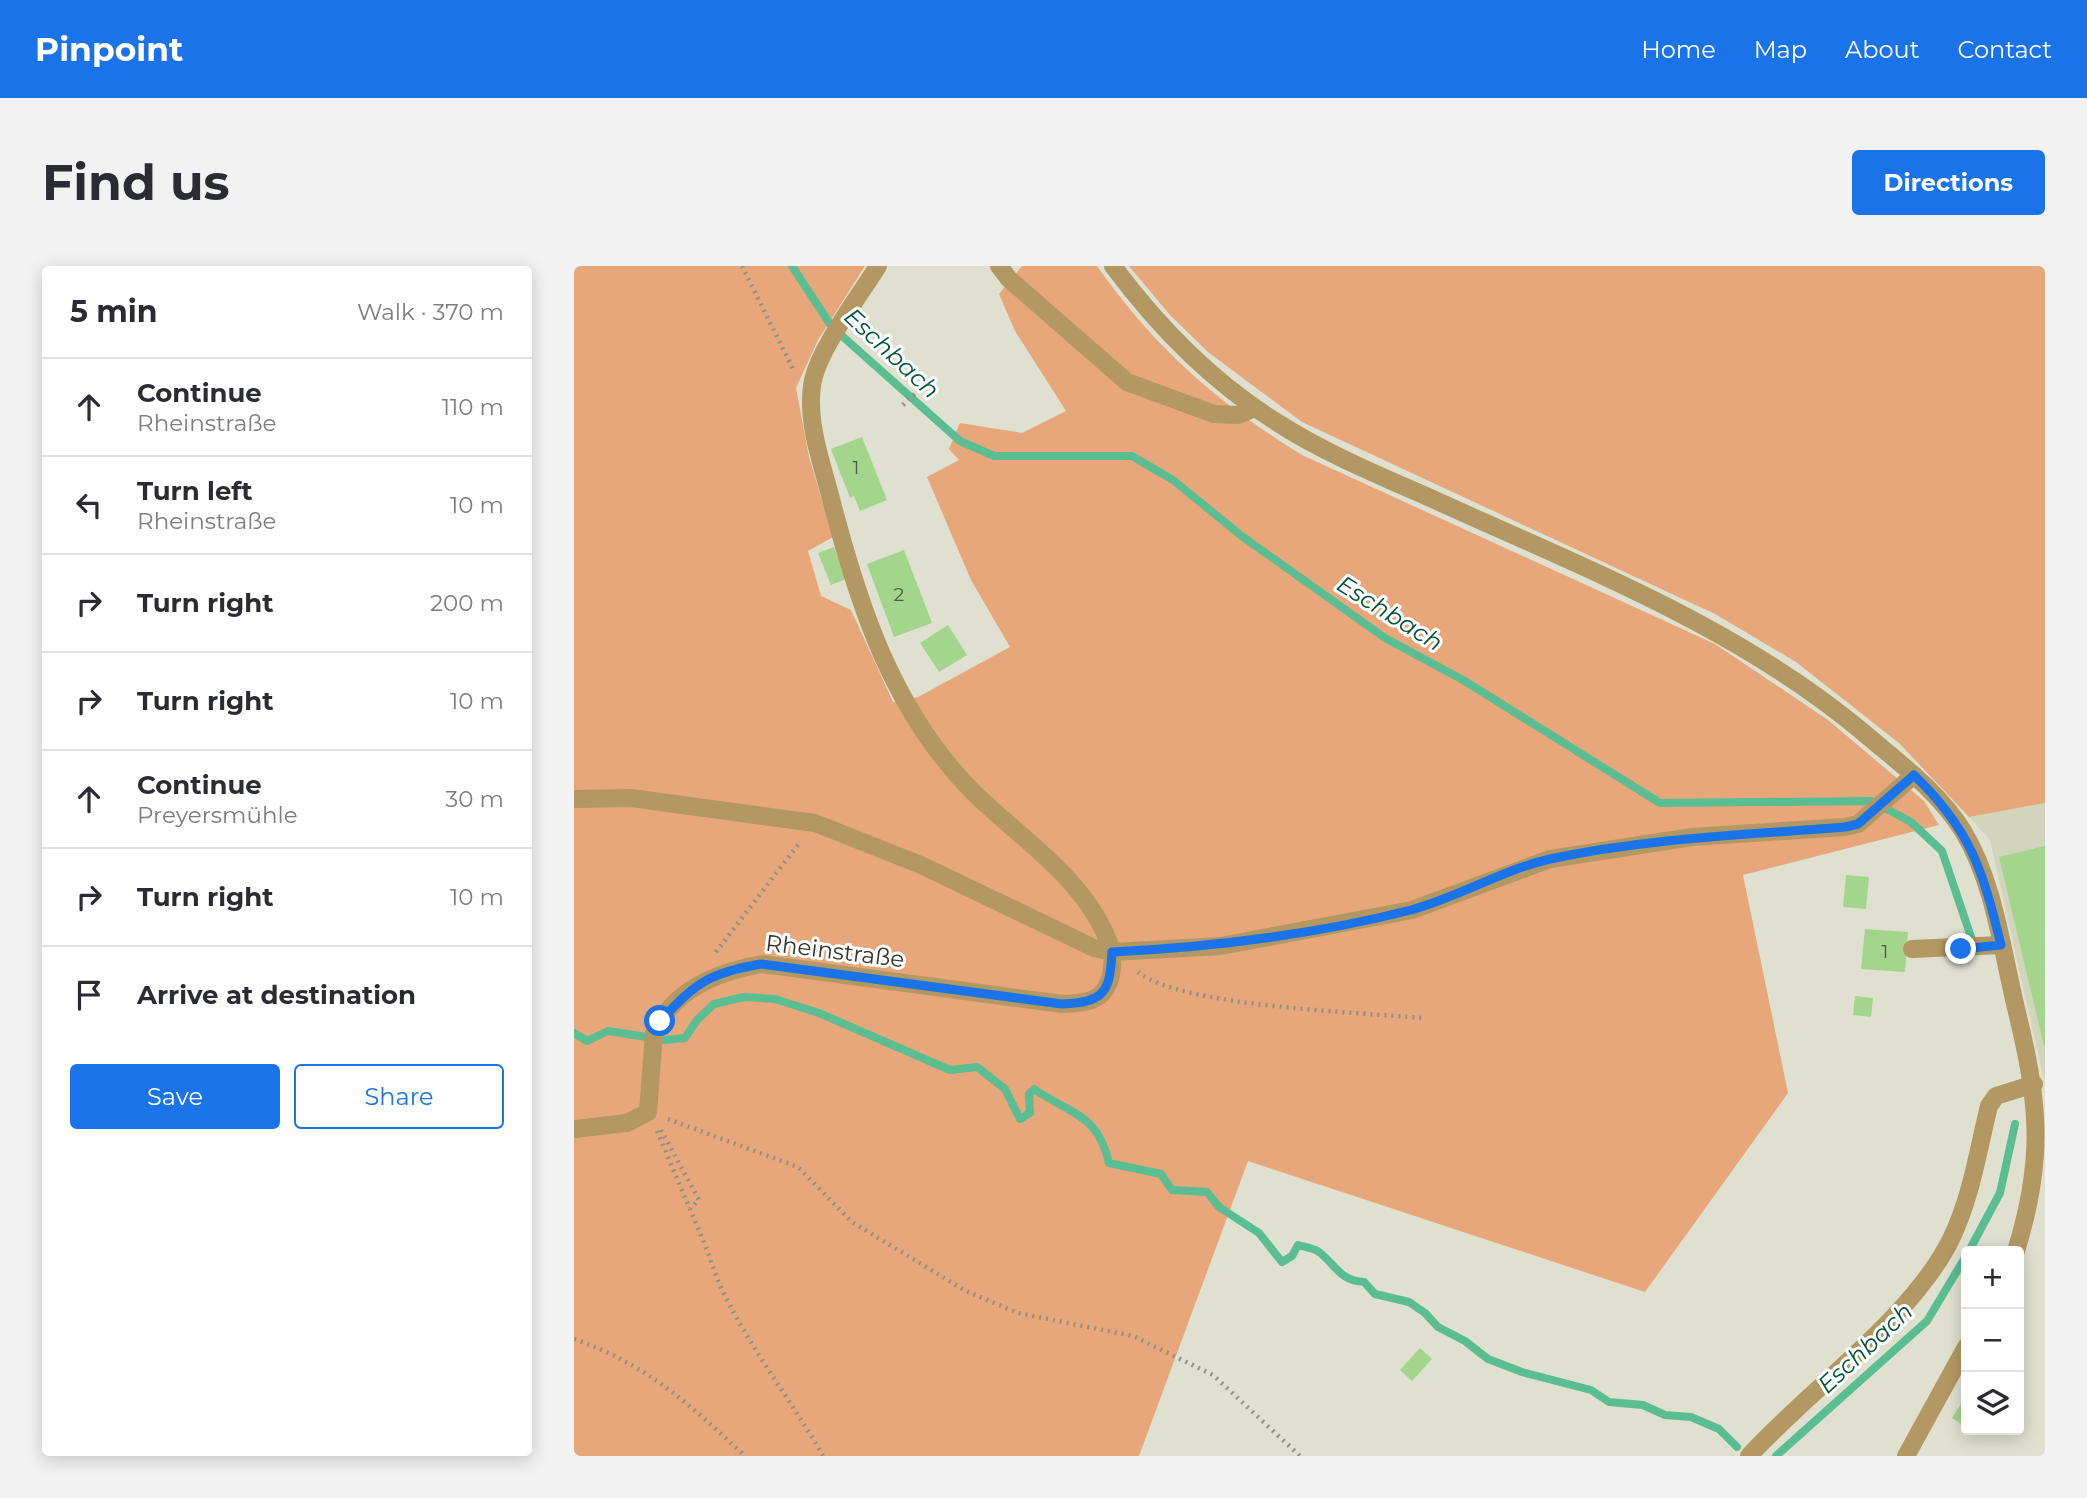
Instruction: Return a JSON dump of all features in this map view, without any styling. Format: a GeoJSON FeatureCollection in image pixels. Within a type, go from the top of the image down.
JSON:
{"type":"FeatureCollection","features":[{"type":"Feature","properties":{"kind":"street"},"geometry":{"type":"LineString","coordinates":[[878,266],[829,344],[811,387],[815,433],[844,549],[873,638],[904,700],[936,747],[972,791],[1089,904],[1112,952]]}},
{"type":"Feature","properties":{"kind":"street"},"geometry":{"type":"LineString","coordinates":[[999,266],[1009,279],[1127,382],[1214,414],[1238,415],[1255,408]]}},
{"type":"Feature","properties":{"kind":"street"},"geometry":{"type":"LineString","coordinates":[[1113,266],[1175,341],[1255,408],[1334,454],[1610,579],[1715,631],[1817,697],[1914,775],[1952,815],[1976,859],[2001,945],[2044,1136],[2043,1156],[2032,1212],[2018,1246]]}},
{"type":"Feature","properties":{"kind":"street"},"geometry":{"type":"LineString","coordinates":[[574,799],[631,798],[815,823],[921,864],[1094,948],[1112,952],[1221,946],[1412,910],[1531,864],[1585,853],[1692,837],[1858,824],[1914,775]]}},
{"type":"Feature","properties":{"kind":"street"},"geometry":{"type":"LineString","coordinates":[[1912,949],[2001,945]]}},
{"type":"Feature","properties":{"kind":"street","name":"Rheinstraße"},"geometry":{"type":"LineString","coordinates":[[648,1112],[654,1033],[660,1021],[684,994],[725,970],[761,964],[1062,1004],[1088,1003],[1102,996],[1108,984],[1112,952]]}},
{"type":"Feature","properties":{"kind":"street"},"geometry":{"type":"LineString","coordinates":[[1751,1454],[1890,1319],[1940,1258],[1963,1213],[1989,1106],[1996,1096],[2034,1084]]}},
{"type":"Feature","properties":{"kind":"street"},"geometry":{"type":"LineString","coordinates":[[574,1129],[627,1123],[648,1112]]}},
{"type":"Feature","properties":{"kind":"street"},"geometry":{"type":"LineString","coordinates":[[1906,1456],[1961,1356]]}},
{"type":"Feature","properties":{"kind":"path"},"geometry":{"type":"LineString","coordinates":[[742,266],[790,366],[811,387]]}},
{"type":"Feature","properties":{"kind":"path"},"geometry":{"type":"LineString","coordinates":[[903,405],[923,386]]}},
{"type":"Feature","properties":{"kind":"path"},"geometry":{"type":"LineString","coordinates":[[708,962],[815,823]]}},
{"type":"Feature","properties":{"kind":"path"},"geometry":{"type":"LineString","coordinates":[[1112,952],[1149,981],[1218,999],[1421,1018]]}},
{"type":"Feature","properties":{"kind":"path"},"geometry":{"type":"LineString","coordinates":[[648,1112],[798,1167],[852,1222],[965,1291],[1018,1313],[1133,1336],[1213,1375],[1300,1456]]}},
{"type":"Feature","properties":{"kind":"path"},"geometry":{"type":"LineString","coordinates":[[690,1209],[699,1200],[664,1129],[656,1130],[714,1272],[755,1347],[800,1414],[822,1456]]}},
{"type":"Feature","properties":{"kind":"path"},"geometry":{"type":"LineString","coordinates":[[574,1339],[631,1363],[656,1378],[745,1456]]}},
{"type":"Feature","properties":{"kind":"shaded area"},"geometry":{"type":"Polygon","coordinates":[[[574,266],[865,266],[818,340],[796,388],[809,457],[833,537],[808,551],[821,596],[851,610],[893,702],[918,697],[1010,647],[971,580],[927,477],[959,460],[949,449],[960,423],[1022,433],[1066,411],[1015,331],[999,294],[1022,266],[1097,266],[1164,348],[1215,394],[1271,435],[1302,455],[1715,644],[1828,720],[1924,801],[1939,825],[1743,875],[1788,1093],[1645,1292],[1248,1161],[1139,1456],[574,1456],[574,266]]]}},
{"type":"Feature","properties":{"kind":"shaded area"},"geometry":{"type":"Polygon","coordinates":[[[1129,266],[2045,266],[2045,803],[1969,817],[1899,743],[1796,662],[1715,614],[1302,422],[1208,352],[1170,315],[1129,266]]]}},
{"type":"Feature","properties":{"kind":"shaded area"},"geometry":{"type":"Polygon","coordinates":[[[2045,803],[2045,1084],[1990,840],[1969,817],[2045,803]]]}},
{"type":"Feature","properties":{"kind":"building"},"geometry":{"type":"Polygon","coordinates":[[[862,437],[887,500],[860,511],[854,496],[850,498],[831,449],[862,437]]]}},
{"type":"Feature","properties":{"kind":"building"},"geometry":{"type":"Polygon","coordinates":[[[834,547],[846,579],[831,585],[818,553],[834,547]]]}},
{"type":"Feature","properties":{"kind":"building"},"geometry":{"type":"Polygon","coordinates":[[[904,550],[932,623],[894,637],[867,564],[904,550]]]}},
{"type":"Feature","properties":{"kind":"building"},"geometry":{"type":"Polygon","coordinates":[[[948,625],[967,655],[939,672],[920,643],[948,625]]]}},
{"type":"Feature","properties":{"kind":"building"},"geometry":{"type":"Polygon","coordinates":[[[2045,846],[2045,1046],[2044,1046],[1999,857],[2045,846]]]}},
{"type":"Feature","properties":{"kind":"building"},"geometry":{"type":"Polygon","coordinates":[[[1846,875],[1869,877],[1866,909],[1843,907],[1846,875]]]}},
{"type":"Feature","properties":{"kind":"building"},"geometry":{"type":"Polygon","coordinates":[[[1865,929],[1908,932],[1905,972],[1861,969],[1865,929]]]}},
{"type":"Feature","properties":{"kind":"building"},"geometry":{"type":"Polygon","coordinates":[[[1855,996],[1873,998],[1871,1017],[1853,1015],[1855,996]]]}},
{"type":"Feature","properties":{"kind":"building"},"geometry":{"type":"Polygon","coordinates":[[[1420,1348],[1432,1359],[1412,1381],[1400,1370],[1420,1348]]]}},
{"type":"Feature","properties":{"kind":"building"},"geometry":{"type":"Polygon","coordinates":[[[1961,1404],[1961,1424],[1952,1418],[1961,1404]]]}},
{"type":"Feature","properties":{"kind":"waterway","name":"Eschbach"},"geometry":{"type":"LineString","coordinates":[[792,266],[832,327],[960,441],[994,456],[1132,456],[1173,480],[1243,537],[1385,638],[1463,680],[1660,803],[1872,801],[1911,822],[1942,851],[1972,940]]}},
{"type":"Feature","properties":{"kind":"waterway"},"geometry":{"type":"LineString","coordinates":[[574,1033],[587,1041],[608,1031],[666,1040],[685,1038],[697,1020],[714,1004],[744,997],[775,999],[819,1013],[950,1070],[977,1067],[1005,1089],[1020,1119],[1030,1113],[1029,1094],[1034,1089],[1082,1117],[1098,1134],[1109,1163],[1161,1174],[1172,1190],[1207,1192],[1219,1207],[1259,1233],[1282,1262],[1292,1256],[1298,1245],[1319,1252],[1349,1279],[1364,1282],[1375,1294],[1409,1302],[1425,1313],[1438,1327],[1465,1341],[1488,1359],[1522,1372],[1591,1390],[1609,1402],[1643,1405],[1665,1415],[1691,1417],[1719,1429],[1737,1447]]}},
{"type":"Feature","properties":{"kind":"waterway","name":"Eschbach"},"geometry":{"type":"LineString","coordinates":[[1972,1246],[2000,1193],[2015,1124]]}},
{"type":"Feature","properties":{"kind":"waterway","name":"Eschbach"},"geometry":{"type":"LineString","coordinates":[[1776,1456],[1927,1321],[1961,1264]]}},
{"type":"Feature","properties":{"kind":"route"},"geometry":{"type":"LineString","coordinates":[[660,1021],[684,994],[702,982],[725,970],[761,964],[1062,1004],[1088,1003],[1102,996],[1108,984],[1112,952],[1221,946],[1412,910],[1465,892],[1531,864],[1620,847],[1692,837],[1845,827],[1858,824],[1914,775],[1952,815],[1968,839],[1983,877],[2001,945],[1961,949]]}}]}
